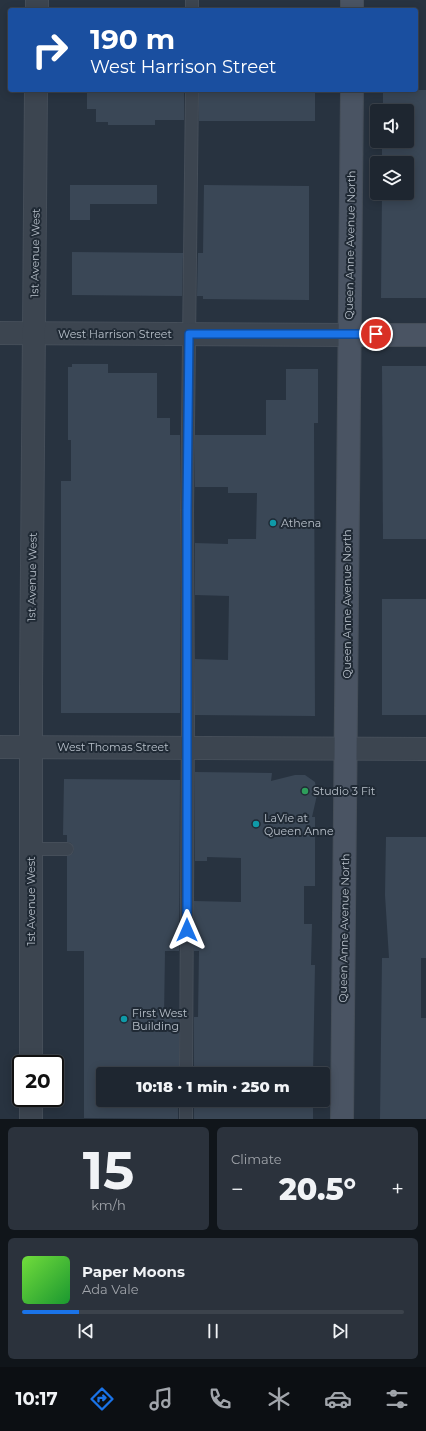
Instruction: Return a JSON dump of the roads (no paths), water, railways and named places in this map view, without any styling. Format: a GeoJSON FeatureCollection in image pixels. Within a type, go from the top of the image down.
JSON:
{"type":"FeatureCollection","features":[{"type":"Feature","properties":{"kind":"main road","name":"Queen Anne Avenue North"},"geometry":{"type":"LineString","coordinates":[[342,1119],[352,92]]}},
{"type":"Feature","properties":{"kind":"main road"},"geometry":{"type":"LineString","coordinates":[[349,335],[426,335]]}},
{"type":"Feature","properties":{"kind":"street","name":"1st Avenue West"},"geometry":{"type":"LineString","coordinates":[[31,1055],[31,747],[36,92]]}},
{"type":"Feature","properties":{"kind":"street","name":"West Harrison Street"},"geometry":{"type":"LineString","coordinates":[[0,333],[349,335]]}},
{"type":"Feature","properties":{"kind":"street","name":"West Thomas Street"},"geometry":{"type":"LineString","coordinates":[[0,747],[426,749]]}},
{"type":"Feature","properties":{"kind":"street"},"geometry":{"type":"LineString","coordinates":[[31,1107],[31,1119]]}},
{"type":"Feature","properties":{"kind":"lane"},"geometry":{"type":"LineString","coordinates":[[186,1067],[188,748],[187,510],[192,92]]}},
{"type":"Feature","properties":{"kind":"lane"},"geometry":{"type":"LineString","coordinates":[[31,849],[67,849]]}},
{"type":"Feature","properties":{"kind":"lane"},"geometry":{"type":"LineString","coordinates":[[186,1107],[186,1119]]}},
{"type":"Feature","properties":{"kind":"place","name":"Athena"},"geometry":{"type":"Point","coordinates":[273,523]}},
{"type":"Feature","properties":{"kind":"place","name":"Studio 3 Fit"},"geometry":{"type":"Point","coordinates":[305,791]}},
{"type":"Feature","properties":{"kind":"place","name":"LaVie at Queen Anne"},"geometry":{"type":"Point","coordinates":[256,824]}},
{"type":"Feature","properties":{"kind":"place","name":"First West Building"},"geometry":{"type":"Point","coordinates":[124,1019]}}]}
